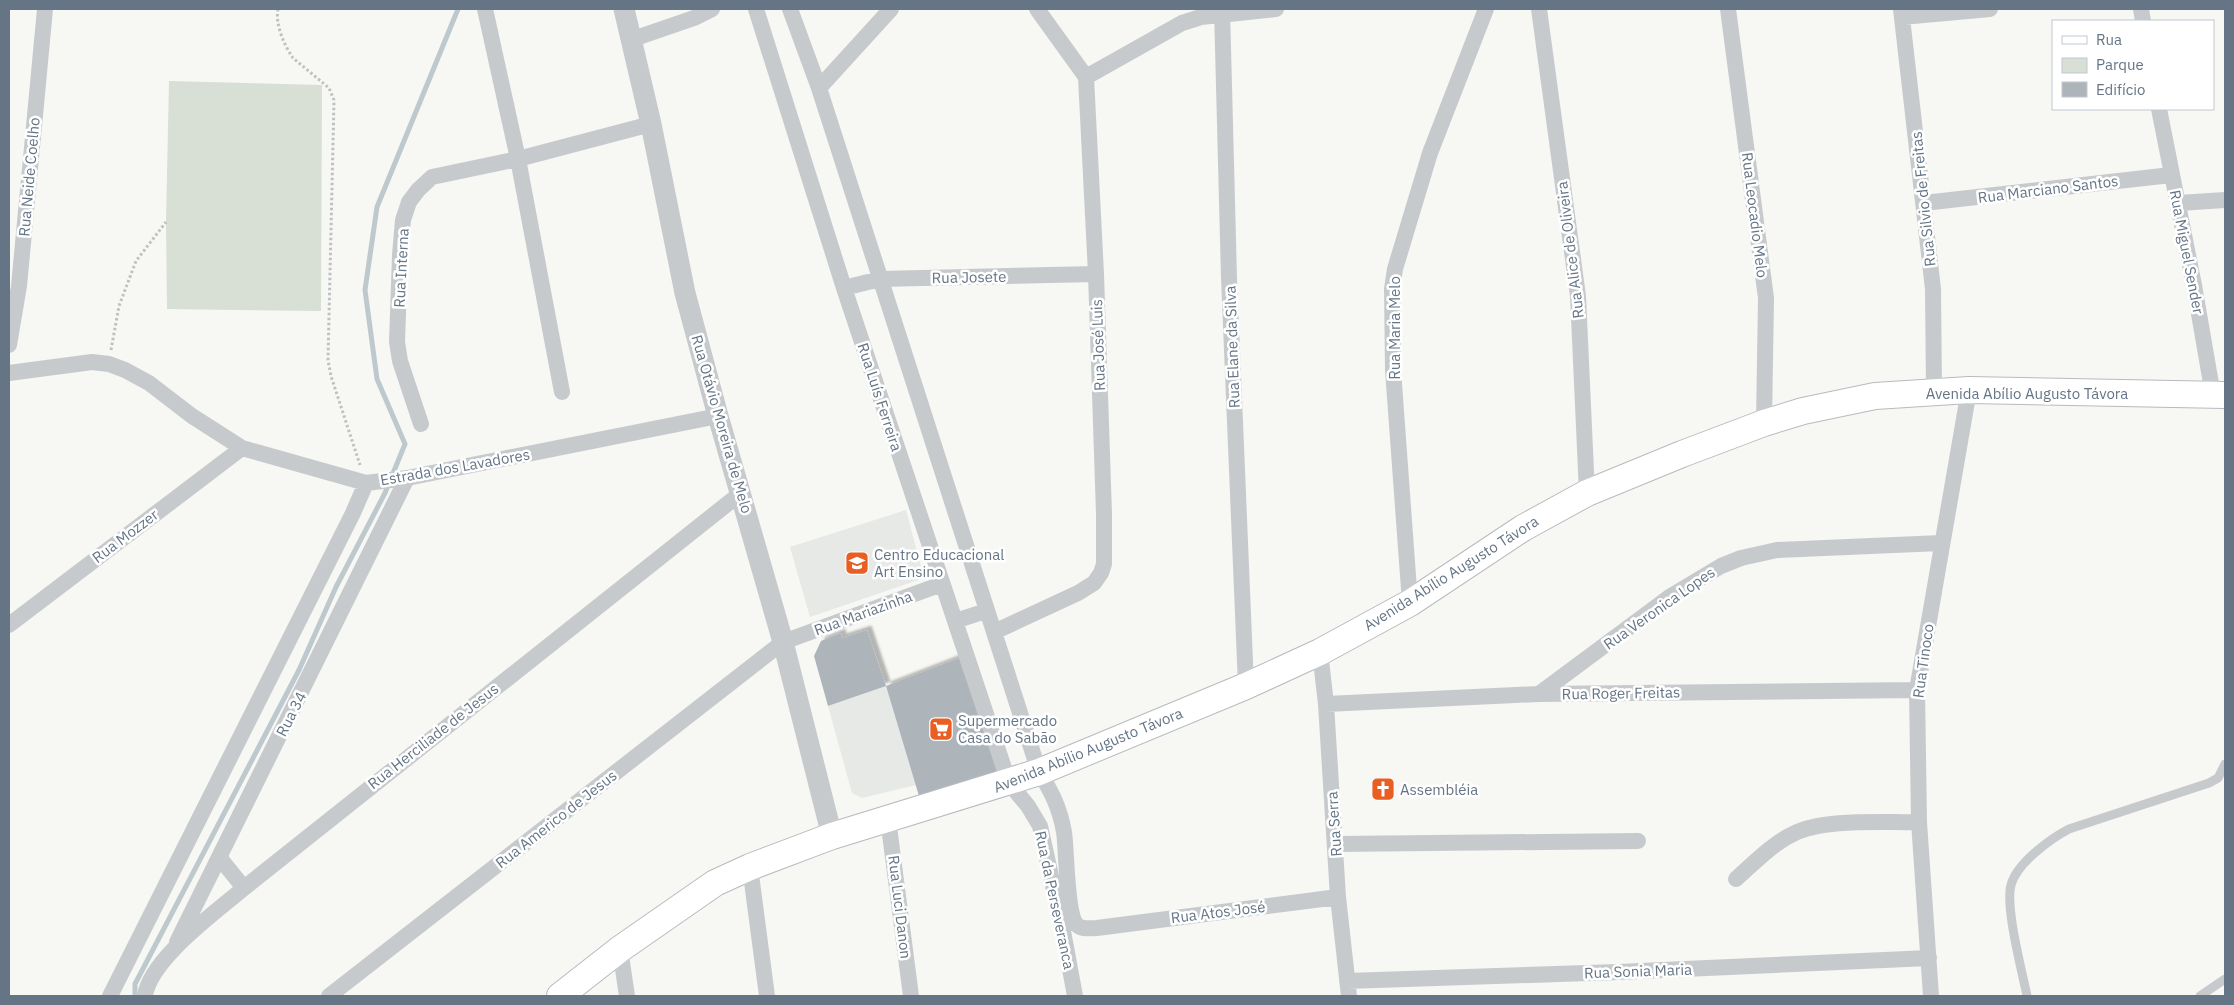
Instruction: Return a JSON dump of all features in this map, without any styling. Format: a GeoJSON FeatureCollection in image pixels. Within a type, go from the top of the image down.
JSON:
{"type":"FeatureCollection","features":[{"type":"Feature","properties":{"kind":"main road","name":"Avenida Abílio Augusto Távora"},"geometry":{"type":"LineString","coordinates":[[560,996],[620,949],[691,898],[715,883],[750,866],[832,836],[1009,783],[1246,686],[1320,652],[1410,602],[1523,528],[1587,494],[1764,423],[1842,401],[1934,391],[2219,395]]}},
{"type":"Feature","properties":{"kind":"street","name":"Rua Neide Coelho"},"geometry":{"type":"LineString","coordinates":[[9,345],[19,286],[45,9]]}},
{"type":"Feature","properties":{"kind":"street"},"geometry":{"type":"LineString","coordinates":[[485,9],[518,159],[562,392]]}},
{"type":"Feature","properties":{"kind":"street","name":"Rua Otávio Moreira de Melo"},"geometry":{"type":"LineString","coordinates":[[624,9],[651,124],[685,293],[783,642],[832,836]]}},
{"type":"Feature","properties":{"kind":"street"},"geometry":{"type":"LineString","coordinates":[[630,40],[694,18],[712,9]]}},
{"type":"Feature","properties":{"kind":"street","name":"Rua Luís Ferreira"},"geometry":{"type":"LineString","coordinates":[[756,9],[844,288],[1009,783]]}},
{"type":"Feature","properties":{"kind":"street"},"geometry":{"type":"LineString","coordinates":[[790,9],[819,88],[1039,772]]}},
{"type":"Feature","properties":{"kind":"street"},"geometry":{"type":"LineString","coordinates":[[819,88],[891,9]]}},
{"type":"Feature","properties":{"kind":"street"},"geometry":{"type":"LineString","coordinates":[[1039,10],[1086,77],[1182,23],[1222,11],[1276,9]]}},
{"type":"Feature","properties":{"kind":"street","name":"Rua Maria Melo"},"geometry":{"type":"LineString","coordinates":[[1410,602],[1393,370],[1392,289],[1395,269],[1430,153],[1486,9]]}},
{"type":"Feature","properties":{"kind":"street","name":"Rua Alice de Oliveira"},"geometry":{"type":"LineString","coordinates":[[1539,9],[1578,296],[1587,494]]}},
{"type":"Feature","properties":{"kind":"street","name":"Rua Leocadio Melo"},"geometry":{"type":"LineString","coordinates":[[1728,9],[1766,298],[1764,423]]}},
{"type":"Feature","properties":{"kind":"street"},"geometry":{"type":"LineString","coordinates":[[1901,13],[1990,9]]}},
{"type":"Feature","properties":{"kind":"street","name":"Rua Elane da Silva"},"geometry":{"type":"LineString","coordinates":[[1222,11],[1229,278],[1246,686]]}},
{"type":"Feature","properties":{"kind":"street","name":"Rua Silvio de Freitas"},"geometry":{"type":"LineString","coordinates":[[1901,13],[1933,289],[1934,391]]}},
{"type":"Feature","properties":{"kind":"street","name":"Rua José Luis"},"geometry":{"type":"LineString","coordinates":[[994,632],[1078,593],[1094,583],[1101,573],[1104,564],[1096,274],[1086,77]]}},
{"type":"Feature","properties":{"kind":"street","name":"Rua Miguel Sender"},"geometry":{"type":"LineString","coordinates":[[2159,110],[2171,175],[2179,203],[2219,395]]}},
{"type":"Feature","properties":{"kind":"street","name":"Rua Interna"},"geometry":{"type":"LineString","coordinates":[[421,424],[398,352],[400,255],[403,220],[418,190],[432,177],[518,159],[651,124]]}},
{"type":"Feature","properties":{"kind":"street","name":"Rua Marciano Santos"},"geometry":{"type":"LineString","coordinates":[[1924,203],[2171,175]]}},
{"type":"Feature","properties":{"kind":"street"},"geometry":{"type":"LineString","coordinates":[[2179,203],[2225,200]]}},
{"type":"Feature","properties":{"kind":"street","name":"Rua Josete"},"geometry":{"type":"LineString","coordinates":[[844,288],[880,279],[1096,274]]}},
{"type":"Feature","properties":{"kind":"street","name":"Estrada dos Lavadores"},"geometry":{"type":"LineString","coordinates":[[9,373],[92,362],[109,364],[149,383],[192,416],[242,448],[370,482],[402,479],[718,416]]}},
{"type":"Feature","properties":{"kind":"street","name":"Rua Tinoco"},"geometry":{"type":"LineString","coordinates":[[1931,996],[1919,822],[1917,690],[1941,542],[1969,390]]}},
{"type":"Feature","properties":{"kind":"street","name":"Rua Mozzer"},"geometry":{"type":"LineString","coordinates":[[9,621],[242,448]]}},
{"type":"Feature","properties":{"kind":"street","name":"Rua 34"},"geometry":{"type":"LineString","coordinates":[[173,949],[402,479]]}},
{"type":"Feature","properties":{"kind":"street"},"geometry":{"type":"LineString","coordinates":[[110,996],[370,482]]}},
{"type":"Feature","properties":{"kind":"street","name":"Rua Herciliade de Jesus"},"geometry":{"type":"LineString","coordinates":[[145,996],[154,972],[173,949],[244,888],[741,493]]}},
{"type":"Feature","properties":{"kind":"street","name":"Rua Veronica Lopes"},"geometry":{"type":"LineString","coordinates":[[1539,694],[1670,596],[1721,566],[1741,558],[1777,550],[1941,542]]}},
{"type":"Feature","properties":{"kind":"street","name":"Rua Mariazinha"},"geometry":{"type":"LineString","coordinates":[[783,642],[942,584]]}},
{"type":"Feature","properties":{"kind":"street"},"geometry":{"type":"LineString","coordinates":[[955,621],[986,611]]}},
{"type":"Feature","properties":{"kind":"street","name":"Rua Americo de Jesus"},"geometry":{"type":"LineString","coordinates":[[330,996],[783,642]]}},
{"type":"Feature","properties":{"kind":"street","name":"Rua Serra"},"geometry":{"type":"LineString","coordinates":[[1320,652],[1326,704],[1338,897],[1348,988]]}},
{"type":"Feature","properties":{"kind":"street","name":"Rua Roger Freitas"},"geometry":{"type":"LineString","coordinates":[[1326,704],[1539,694],[1917,690]]}},
{"type":"Feature","properties":{"kind":"street","name":"Rua Atos José"},"geometry":{"type":"LineString","coordinates":[[1039,772],[1058,806],[1064,833],[1074,920],[1081,928],[1097,928],[1338,897]]}},
{"type":"Feature","properties":{"kind":"street","name":"Rua da Perseveranca"},"geometry":{"type":"LineString","coordinates":[[1009,783],[1028,806],[1040,826],[1075,996]]}},
{"type":"Feature","properties":{"kind":"street","name":"Rua Luci Danon"},"geometry":{"type":"LineString","coordinates":[[888,819],[911,996]]}},
{"type":"Feature","properties":{"kind":"street"},"geometry":{"type":"LineString","coordinates":[[1736,879],[1780,841],[1810,828],[1829,825],[1919,822]]}},
{"type":"Feature","properties":{"kind":"street"},"geometry":{"type":"LineString","coordinates":[[1336,844],[1638,841]]}},
{"type":"Feature","properties":{"kind":"street"},"geometry":{"type":"LineString","coordinates":[[219,857],[244,888]]}},
{"type":"Feature","properties":{"kind":"street"},"geometry":{"type":"LineString","coordinates":[[750,866],[768,996]]}},
{"type":"Feature","properties":{"kind":"street"},"geometry":{"type":"LineString","coordinates":[[620,949],[626,996]]}},
{"type":"Feature","properties":{"kind":"street","name":"Rua Sonia Maria"},"geometry":{"type":"LineString","coordinates":[[1348,988],[1618,972],[1929,958]]}},
{"type":"Feature","properties":{"kind":"lane"},"geometry":{"type":"LineString","coordinates":[[2027,996],[2014,929],[2010,893],[2016,875],[2040,849],[2069,829],[2209,783],[2218,778],[2225,764]]}},
{"type":"Feature","properties":{"kind":"lane"},"geometry":{"type":"LineString","coordinates":[[2200,996],[2225,980]]}},
{"type":"Feature","properties":{"kind":"path"},"geometry":{"type":"LineString","coordinates":[[278,9],[279,27],[288,52],[330,88],[334,100],[328,360],[331,376],[370,482]]}},
{"type":"Feature","properties":{"kind":"path"},"geometry":{"type":"LineString","coordinates":[[109,364],[119,306],[136,261],[166,222]]}},
{"type":"Feature","properties":{"kind":"shaded area","name":"Centro Educacional Art Ensino"},"geometry":{"type":"Polygon","coordinates":[[[906,510],[924,578],[810,617],[790,547],[906,510]]]}},
{"type":"Feature","properties":{"kind":"shaded area"},"geometry":{"type":"Polygon","coordinates":[[[886,686],[916,785],[862,798],[852,793],[828,706],[886,686]]]}},
{"type":"Feature","properties":{"kind":"green space"},"geometry":{"type":"Polygon","coordinates":[[[169,81],[322,85],[321,311],[167,309],[166,222],[169,81]]]}},
{"type":"Feature","properties":{"kind":"building"},"geometry":{"type":"Polygon","coordinates":[[[867,630],[886,686],[828,706],[814,656],[821,641],[841,633],[842,638],[867,630]]]}},
{"type":"Feature","properties":{"kind":"building","name":"Supermercado Casa do Sabão"},"geometry":{"type":"Polygon","coordinates":[[[959,658],[999,772],[919,796],[886,686],[959,658]]]}},
{"type":"Feature","properties":{"kind":"waterway"},"geometry":{"type":"LineString","coordinates":[[135,996],[135,984],[299,670],[336,587],[385,493],[405,444],[377,379],[365,290],[377,207],[458,9]]}},
{"type":"Feature","properties":{"kind":"place","name":"Centro Educacional Art Ensino"},"geometry":{"type":"Point","coordinates":[857,563]}},
{"type":"Feature","properties":{"kind":"place","name":"Supermercado Casa do Sabão"},"geometry":{"type":"Point","coordinates":[941,729]}},
{"type":"Feature","properties":{"kind":"place","name":"Assembléia"},"geometry":{"type":"Point","coordinates":[1383,789]}}]}
